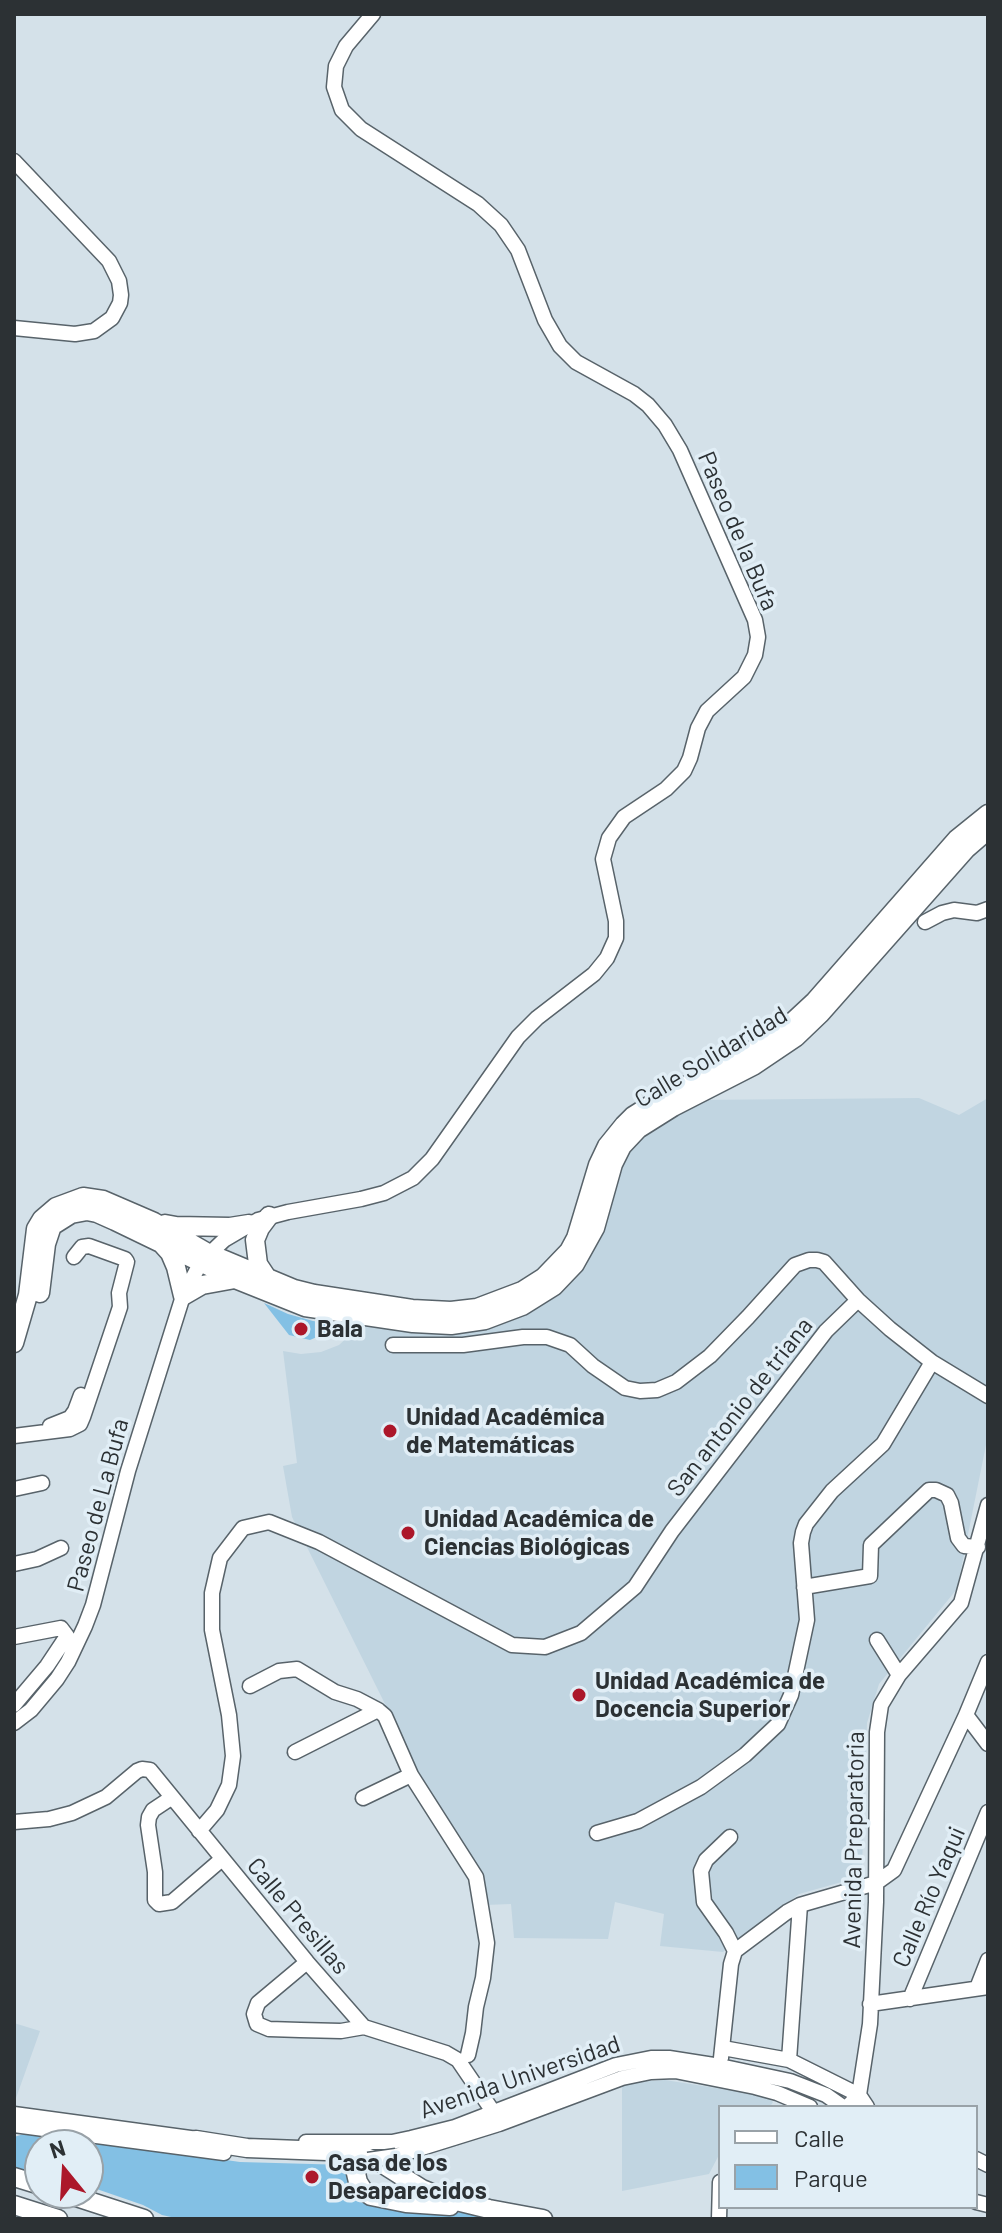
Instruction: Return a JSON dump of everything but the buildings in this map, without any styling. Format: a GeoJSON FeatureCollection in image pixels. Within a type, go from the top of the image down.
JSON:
{"type":"FeatureCollection","features":[{"type":"Feature","properties":{"kind":"main road","name":"Calle Solidaridad"},"geometry":{"type":"LineString","coordinates":[[204,1257],[294,1289],[330,1298],[412,1309],[451,1311],[477,1308],[534,1284],[569,1251],[576,1238],[598,1165],[607,1146],[624,1125],[660,1099],[735,1060],[787,1027],[815,1001],[957,839],[988,814]]}},
{"type":"Feature","properties":{"kind":"main road","name":"Calle Solidaridad"},"geometry":{"type":"LineString","coordinates":[[204,1257],[235,1279],[305,1307],[413,1323],[451,1325],[485,1320],[534,1300],[564,1276],[582,1253],[595,1228],[608,1177],[618,1154],[630,1138],[650,1120],[753,1066],[796,1037],[827,1007],[966,849],[988,830]]}},
{"type":"Feature","properties":{"kind":"main road"},"geometry":{"type":"LineString","coordinates":[[14,1343],[28,1295],[34,1233],[50,1211],[68,1201],[90,1197],[103,1200],[154,1222],[204,1257]]}},
{"type":"Feature","properties":{"kind":"main road"},"geometry":{"type":"LineString","coordinates":[[14,1359],[28,1335],[35,1313],[49,1233],[62,1218],[79,1212],[97,1213],[161,1243],[204,1257]]}},
{"type":"Feature","properties":{"kind":"main road"},"geometry":{"type":"LineString","coordinates":[[268,1279],[258,1264],[255,1240],[269,1216]]}},
{"type":"Feature","properties":{"kind":"main road"},"geometry":{"type":"LineString","coordinates":[[154,1222],[176,1226],[230,1227],[249,1224]]}},
{"type":"Feature","properties":{"kind":"main road"},"geometry":{"type":"LineString","coordinates":[[161,1243],[170,1253],[187,1288],[235,1279]]}},
{"type":"Feature","properties":{"kind":"main road"},"geometry":{"type":"LineString","coordinates":[[196,2140],[247,2148],[353,2152],[381,2163],[422,2189],[444,2198],[543,2219]]}},
{"type":"Feature","properties":{"kind":"main road"},"geometry":{"type":"LineString","coordinates":[[356,2160],[358,2182],[371,2196],[406,2203],[489,2209]]}},
{"type":"Feature","properties":{"kind":"main road"},"geometry":{"type":"LineString","coordinates":[[14,2205],[58,2219]]}},
{"type":"Feature","properties":{"kind":"main road"},"geometry":{"type":"LineString","coordinates":[[104,2206],[144,2219]]}},
{"type":"Feature","properties":{"kind":"street","name":"Paseo de la Bufa"},"geometry":{"type":"LineString","coordinates":[[187,1288],[204,1257],[249,1224],[269,1216],[384,1193],[413,1178],[432,1159],[518,1037],[537,1018],[594,974],[612,949],[616,938],[616,921],[603,859],[609,838],[624,817],[666,789],[684,771],[703,718],[744,677],[755,655],[758,637],[755,620],[680,450],[665,425],[634,394],[576,362],[560,346],[545,320],[518,250],[501,225],[478,204],[361,129],[342,110],[334,87],[336,66],[346,46],[373,14]]}},
{"type":"Feature","properties":{"kind":"street"},"geometry":{"type":"LineString","coordinates":[[14,161],[109,261],[119,281],[121,295],[112,318],[94,331],[75,334],[14,328]]}},
{"type":"Feature","properties":{"kind":"street"},"geometry":{"type":"LineString","coordinates":[[925,922],[954,910],[977,913],[988,909]]}},
{"type":"Feature","properties":{"kind":"street"},"geometry":{"type":"LineString","coordinates":[[14,1436],[39,1432],[70,1418],[110,1305],[119,1293],[127,1267],[125,1259],[89,1246],[82,1247],[74,1257]]}},
{"type":"Feature","properties":{"kind":"street"},"geometry":{"type":"LineString","coordinates":[[393,1345],[463,1345],[547,1337],[570,1345],[625,1388],[657,1390],[676,1382],[710,1356],[789,1270],[809,1260],[824,1262],[858,1300],[890,1329],[932,1362],[988,1396]]}},
{"type":"Feature","properties":{"kind":"street","name":"Paseo de La Bufa"},"geometry":{"type":"LineString","coordinates":[[14,1723],[31,1710],[57,1679],[85,1626],[128,1471],[187,1288]]}},
{"type":"Feature","properties":{"kind":"street","name":"San antonio de triana"},"geometry":{"type":"LineString","coordinates":[[199,1831],[217,1810],[229,1785],[233,1756],[229,1715],[212,1630],[212,1593],[220,1558],[243,1528],[269,1522],[319,1542],[512,1645],[545,1647],[581,1633],[635,1587],[672,1531],[826,1331],[858,1300]]}},
{"type":"Feature","properties":{"kind":"street"},"geometry":{"type":"LineString","coordinates":[[597,1833],[638,1821],[701,1787],[745,1755],[778,1724],[791,1695],[807,1620],[801,1543],[806,1524],[832,1491],[883,1444],[932,1362]]}},
{"type":"Feature","properties":{"kind":"street"},"geometry":{"type":"LineString","coordinates":[[14,1489],[42,1483]]}},
{"type":"Feature","properties":{"kind":"street"},"geometry":{"type":"LineString","coordinates":[[804,1587],[870,1576],[871,1545],[929,1490],[947,1495],[958,1538],[964,1546],[978,1547]]}},
{"type":"Feature","properties":{"kind":"street","name":"Avenida Preparatoria"},"geometry":{"type":"LineString","coordinates":[[863,2101],[876,1883],[879,1717],[884,1697],[899,1675],[961,1603],[988,1505]]}},
{"type":"Feature","properties":{"kind":"street"},"geometry":{"type":"LineString","coordinates":[[14,1564],[37,1559],[61,1548]]}},
{"type":"Feature","properties":{"kind":"street"},"geometry":{"type":"LineString","coordinates":[[14,1637],[61,1628],[67,1636],[47,1666],[14,1705]]}},
{"type":"Feature","properties":{"kind":"street"},"geometry":{"type":"LineString","coordinates":[[877,1640],[899,1675]]}},
{"type":"Feature","properties":{"kind":"street"},"geometry":{"type":"LineString","coordinates":[[720,2066],[735,1951],[800,1905],[876,1883],[894,1870],[984,1680],[988,1662]]}},
{"type":"Feature","properties":{"kind":"street"},"geometry":{"type":"LineString","coordinates":[[250,1686],[279,1671],[297,1669],[385,1716],[411,1775],[476,1877],[487,1943],[468,2055],[477,2073],[482,2095]]}},
{"type":"Feature","properties":{"kind":"street"},"geometry":{"type":"LineString","coordinates":[[295,1752],[378,1710]]}},
{"type":"Feature","properties":{"kind":"street"},"geometry":{"type":"LineString","coordinates":[[966,1715],[988,1744]]}},
{"type":"Feature","properties":{"kind":"street","name":"Calle Presillas"},"geometry":{"type":"LineString","coordinates":[[14,1822],[49,1819],[72,1813],[106,1797],[137,1771],[150,1770],[364,2027]]}},
{"type":"Feature","properties":{"kind":"street"},"geometry":{"type":"LineString","coordinates":[[363,1798],[411,1775]]}},
{"type":"Feature","properties":{"kind":"street"},"geometry":{"type":"LineString","coordinates":[[171,1798],[153,1810],[149,1817],[155,1900],[159,1904],[172,1902],[222,1859]]}},
{"type":"Feature","properties":{"kind":"street","name":"Calle Río Yaqui"},"geometry":{"type":"LineString","coordinates":[[910,1999],[988,1812]]}},
{"type":"Feature","properties":{"kind":"street"},"geometry":{"type":"LineString","coordinates":[[730,1837],[706,1860],[701,1871],[704,1902],[735,1951]]}},
{"type":"Feature","properties":{"kind":"street"},"geometry":{"type":"LineString","coordinates":[[789,2060],[800,1905]]}},
{"type":"Feature","properties":{"kind":"street"},"geometry":{"type":"LineString","coordinates":[[870,2004],[982,1988],[988,1960]]}},
{"type":"Feature","properties":{"kind":"street"},"geometry":{"type":"LineString","coordinates":[[307,1962],[258,2003],[254,2014],[257,2024],[269,2029],[300,2030],[341,2031],[364,2027],[446,2053],[458,2060],[496,2118]]}},
{"type":"Feature","properties":{"kind":"street"},"geometry":{"type":"LineString","coordinates":[[723,2048],[789,2060],[863,2101]]}},
{"type":"Feature","properties":{"kind":"street"},"geometry":{"type":"LineString","coordinates":[[446,2053],[468,2055]]}},
{"type":"Feature","properties":{"kind":"street","name":"Avenida Universidad"},"geometry":{"type":"LineString","coordinates":[[356,2160],[406,2155],[496,2118],[589,2074],[633,2060],[669,2058],[790,2081],[826,2095],[842,2105]]}},
{"type":"Feature","properties":{"kind":"street","name":"Avenida Universidad"},"geometry":{"type":"LineString","coordinates":[[14,2114],[196,2140],[392,2142],[496,2118],[622,2078],[661,2071],[755,2087],[777,2093],[801,2105]]}},
{"type":"Feature","properties":{"kind":"street"},"geometry":{"type":"LineString","coordinates":[[14,2125],[266,2157],[356,2160]]}},
{"type":"Feature","properties":{"kind":"street"},"geometry":{"type":"LineString","coordinates":[[14,2132],[33,2126]]}},
{"type":"Feature","properties":{"kind":"shaded area"},"geometry":{"type":"Polygon","coordinates":[[[919,1098],[959,1115],[988,1098],[988,1435],[957,1589],[879,1684],[867,1723],[862,1866],[856,1878],[799,1894],[723,1952],[660,1946],[664,1914],[615,1902],[608,1939],[514,1938],[511,1904],[485,1905],[292,1517],[283,1466],[297,1463],[283,1351],[301,1354],[321,1352],[339,1345],[369,1324],[525,1314],[561,1294],[586,1267],[620,1163],[638,1137],[696,1100],[919,1098]]]}},
{"type":"Feature","properties":{"kind":"shaded area"},"geometry":{"type":"Polygon","coordinates":[[[14,2023],[40,2031],[16,2098],[14,2098],[14,2023]]]}},
{"type":"Feature","properties":{"kind":"shaded area"},"geometry":{"type":"Polygon","coordinates":[[[665,2080],[766,2096],[773,2102],[771,2105],[718,2105],[718,2157],[709,2174],[622,2191],[622,2083],[665,2080]]]}},
{"type":"Feature","properties":{"kind":"green space"},"geometry":{"type":"Polygon","coordinates":[[[264,1303],[313,1321],[344,1325],[310,1340],[289,1335],[264,1303]]]}},
{"type":"Feature","properties":{"kind":"green space"},"geometry":{"type":"Polygon","coordinates":[[[24,2134],[24,2170],[14,2167],[14,2137],[24,2134]]]}},
{"type":"Feature","properties":{"kind":"green space"},"geometry":{"type":"Polygon","coordinates":[[[104,2143],[240,2162],[347,2165],[349,2175],[376,2205],[501,2219],[180,2219],[162,2215],[104,2192],[104,2143]]]}},
{"type":"Feature","properties":{"kind":"place","name":"Bala"},"geometry":{"type":"Point","coordinates":[301,1329]}},
{"type":"Feature","properties":{"kind":"place","name":"Unidad Académica de Matemáticas"},"geometry":{"type":"Point","coordinates":[390,1431]}},
{"type":"Feature","properties":{"kind":"place","name":"Unidad Académica de Ciencias Biológicas"},"geometry":{"type":"Point","coordinates":[408,1533]}},
{"type":"Feature","properties":{"kind":"place","name":"Unidad Académica de Docencia Superior"},"geometry":{"type":"Point","coordinates":[579,1695]}},
{"type":"Feature","properties":{"kind":"place","name":"Casa de los Desaparecidos"},"geometry":{"type":"Point","coordinates":[312,2177]}}]}
